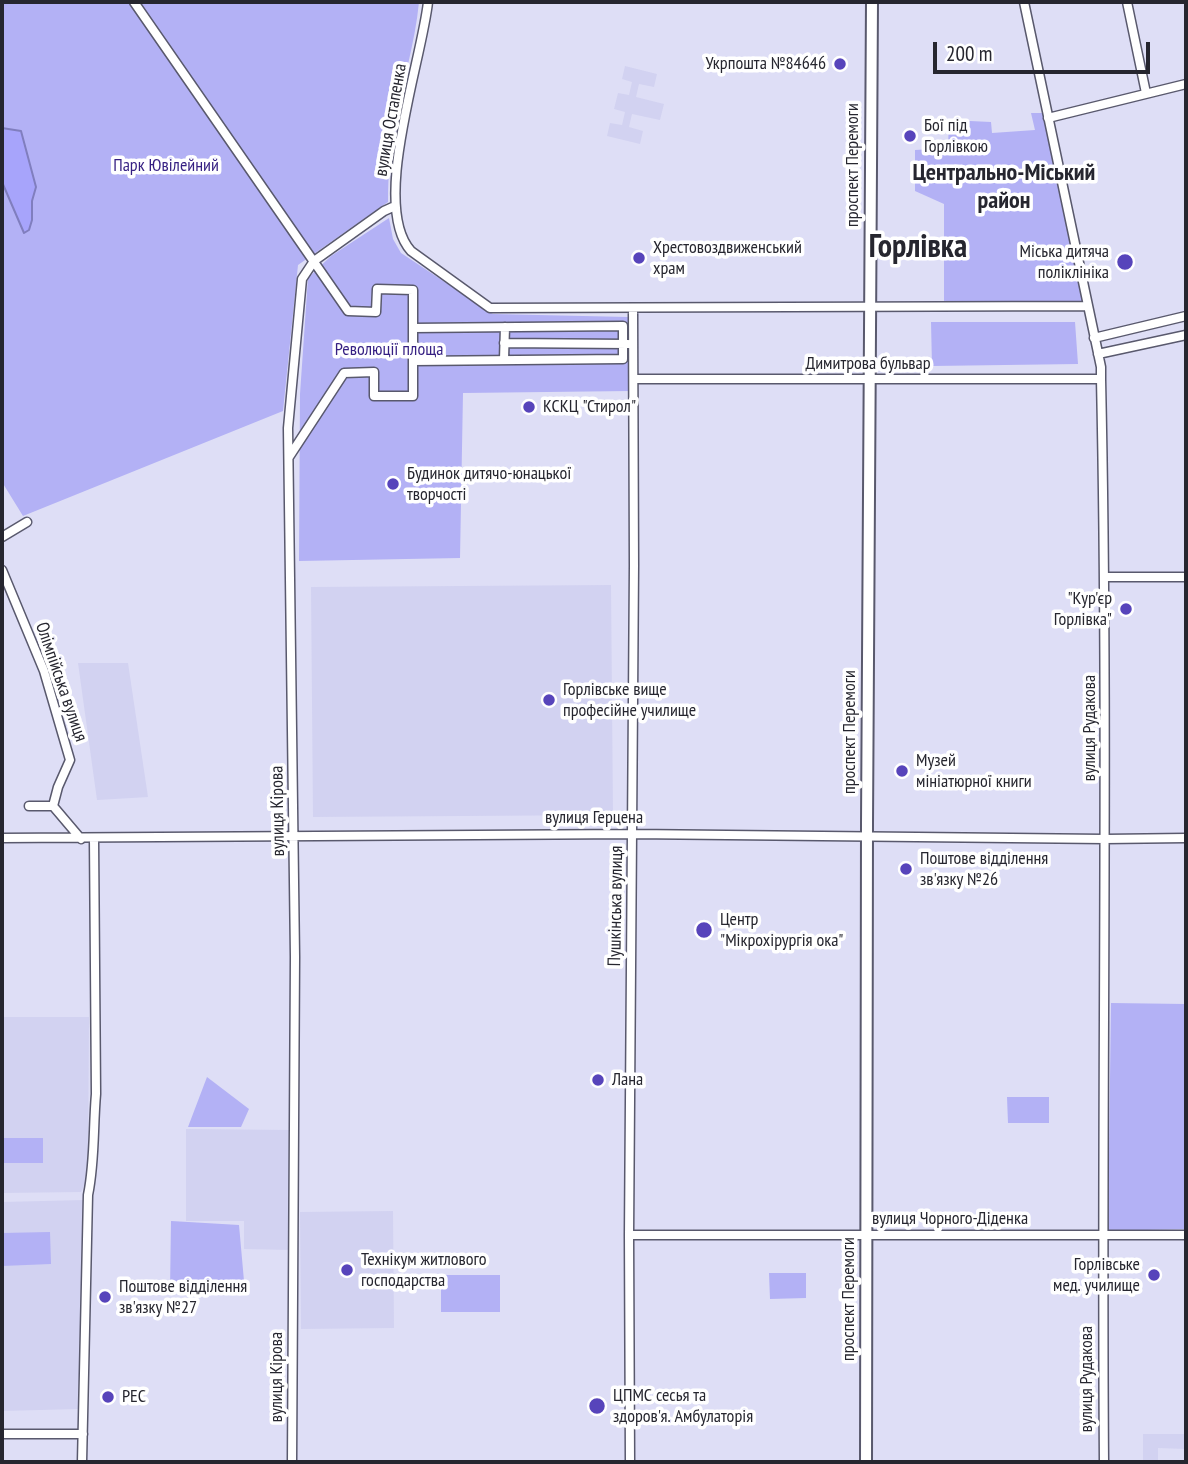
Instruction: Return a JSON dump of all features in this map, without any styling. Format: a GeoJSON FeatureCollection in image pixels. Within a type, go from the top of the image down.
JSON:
{"type":"FeatureCollection","features":[{"type":"Feature","properties":{"kind":"main road","name":"проспект Перемоги"},"geometry":{"type":"LineString","coordinates":[[866,1462],[872,2]]}},
{"type":"Feature","properties":{"kind":"street"},"geometry":{"type":"LineString","coordinates":[[134,2],[348,311],[376,312],[377,289],[413,289],[413,396],[374,396],[374,372],[344,373],[289,457]]}},
{"type":"Feature","properties":{"kind":"street","name":"вулиця Остапенка"},"geometry":{"type":"LineString","coordinates":[[428,2],[398,151],[396,206],[401,237],[411,251],[490,308],[633,308]]}},
{"type":"Feature","properties":{"kind":"street","name":"вулиця Рудакова"},"geometry":{"type":"LineString","coordinates":[[1024,2],[1101,379],[1106,577],[1102,1236],[1104,1462]]}},
{"type":"Feature","properties":{"kind":"street"},"geometry":{"type":"LineString","coordinates":[[1127,2],[1146,93]]}},
{"type":"Feature","properties":{"kind":"street"},"geometry":{"type":"LineString","coordinates":[[1048,118],[1186,84]]}},
{"type":"Feature","properties":{"kind":"street"},"geometry":{"type":"LineString","coordinates":[[314,261],[384,211],[396,206]]}},
{"type":"Feature","properties":{"kind":"street","name":"вулиця Кірова"},"geometry":{"type":"LineString","coordinates":[[292,1462],[294,835],[288,428],[302,279],[314,261]]}},
{"type":"Feature","properties":{"kind":"street"},"geometry":{"type":"LineString","coordinates":[[633,308],[1087,306]]}},
{"type":"Feature","properties":{"kind":"street","name":"Пушкінська вулиця"},"geometry":{"type":"LineString","coordinates":[[630,1462],[633,308]]}},
{"type":"Feature","properties":{"kind":"street"},"geometry":{"type":"LineString","coordinates":[[1094,338],[1186,316]]}},
{"type":"Feature","properties":{"kind":"street"},"geometry":{"type":"LineString","coordinates":[[413,328],[622,326],[623,344],[623,359],[413,361]]}},
{"type":"Feature","properties":{"kind":"street"},"geometry":{"type":"LineString","coordinates":[[504,359],[505,327]]}},
{"type":"Feature","properties":{"kind":"street"},"geometry":{"type":"LineString","coordinates":[[1098,354],[1186,335]]}},
{"type":"Feature","properties":{"kind":"street"},"geometry":{"type":"LineString","coordinates":[[504,343],[634,344]]}},
{"type":"Feature","properties":{"kind":"street","name":"Димитрова бульвар"},"geometry":{"type":"LineString","coordinates":[[634,379],[1101,379]]}},
{"type":"Feature","properties":{"kind":"street"},"geometry":{"type":"LineString","coordinates":[[2,537],[27,522]]}},
{"type":"Feature","properties":{"kind":"street","name":"Олімпійська вулиця"},"geometry":{"type":"LineString","coordinates":[[2,570],[44,671],[70,760],[53,806]]}},
{"type":"Feature","properties":{"kind":"street"},"geometry":{"type":"LineString","coordinates":[[1106,577],[1186,577]]}},
{"type":"Feature","properties":{"kind":"street"},"geometry":{"type":"LineString","coordinates":[[29,806],[53,806],[81,839]]}},
{"type":"Feature","properties":{"kind":"street","name":"вулиця Герцена"},"geometry":{"type":"LineString","coordinates":[[2,838],[633,834],[1186,838]]}},
{"type":"Feature","properties":{"kind":"street"},"geometry":{"type":"LineString","coordinates":[[82,1462],[89,1195],[93,1169],[96,1094],[94,839]]}},
{"type":"Feature","properties":{"kind":"street","name":"вулиця Чорного-Діденка"},"geometry":{"type":"LineString","coordinates":[[629,1235],[1186,1235]]}},
{"type":"Feature","properties":{"kind":"street"},"geometry":{"type":"LineString","coordinates":[[2,1434],[83,1434]]}},
{"type":"Feature","properties":{"kind":"shaded area"},"geometry":{"type":"Polygon","coordinates":[[[625,66],[657,74],[654,87],[639,84],[636,97],[664,104],[660,120],[632,114],[629,127],[643,131],[640,144],[607,136],[610,123],[622,125],[625,112],[614,109],[618,93],[629,95],[632,82],[622,79],[625,66]]]}},
{"type":"Feature","properties":{"kind":"shaded area"},"geometry":{"type":"Polygon","coordinates":[[[2,128],[21,131],[36,187],[32,201],[32,220],[29,230],[24,233],[2,182],[2,128]]]}},
{"type":"Feature","properties":{"kind":"shaded area"},"geometry":{"type":"Polygon","coordinates":[[[611,585],[613,815],[313,817],[311,587],[611,585]]]}},
{"type":"Feature","properties":{"kind":"shaded area"},"geometry":{"type":"Polygon","coordinates":[[[78,663],[128,663],[148,797],[97,800],[78,663]]]}},
{"type":"Feature","properties":{"kind":"shaded area"},"geometry":{"type":"Polygon","coordinates":[[[2,1017],[89,1017],[88,1177],[81,1192],[2,1193],[2,1017]]]}},
{"type":"Feature","properties":{"kind":"shaded area"},"geometry":{"type":"Polygon","coordinates":[[[186,1129],[292,1130],[292,1250],[244,1249],[244,1221],[186,1221],[186,1129]]]}},
{"type":"Feature","properties":{"kind":"shaded area"},"geometry":{"type":"Polygon","coordinates":[[[84,1200],[78,1409],[2,1411],[2,1202],[84,1200]]]}},
{"type":"Feature","properties":{"kind":"shaded area","name":"Технікум житлового господарства"},"geometry":{"type":"Polygon","coordinates":[[[393,1211],[394,1328],[301,1329],[300,1212],[393,1211]]]}},
{"type":"Feature","properties":{"kind":"shaded area"},"geometry":{"type":"Polygon","coordinates":[[[1143,1434],[1186,1434],[1186,1449],[1158,1448],[1158,1462],[1143,1462],[1143,1434]]]}},
{"type":"Feature","properties":{"kind":"green space","name":"Парк Ювілейний"},"geometry":{"type":"Polygon","coordinates":[[[2,2],[419,2],[392,145],[388,202],[298,265],[283,411],[23,516],[2,482],[2,2]]]}},
{"type":"Feature","properties":{"kind":"green space"},"geometry":{"type":"Polygon","coordinates":[[[1031,113],[1048,113],[1089,303],[944,303],[944,204],[915,191],[915,150],[948,148],[949,120],[991,122],[992,133],[1035,130],[1031,113]]]}},
{"type":"Feature","properties":{"kind":"green space","name":"Революції площа"},"geometry":{"type":"Polygon","coordinates":[[[389,218],[393,239],[401,253],[493,314],[628,317],[630,391],[463,393],[460,558],[299,561],[300,394],[308,278],[331,256],[389,218]]]}},
{"type":"Feature","properties":{"kind":"green space"},"geometry":{"type":"Polygon","coordinates":[[[931,322],[1075,322],[1078,364],[932,366],[931,322]]]}},
{"type":"Feature","properties":{"kind":"green space"},"geometry":{"type":"Polygon","coordinates":[[[1111,1003],[1186,1004],[1186,1229],[1108,1231],[1111,1003]]]}},
{"type":"Feature","properties":{"kind":"green space"},"geometry":{"type":"Polygon","coordinates":[[[207,1077],[249,1109],[241,1127],[188,1127],[207,1077]]]}},
{"type":"Feature","properties":{"kind":"green space"},"geometry":{"type":"Polygon","coordinates":[[[1007,1097],[1049,1097],[1049,1123],[1008,1123],[1007,1097]]]}},
{"type":"Feature","properties":{"kind":"green space"},"geometry":{"type":"Polygon","coordinates":[[[2,1138],[43,1138],[43,1163],[2,1163],[2,1138]]]}},
{"type":"Feature","properties":{"kind":"green space"},"geometry":{"type":"Polygon","coordinates":[[[171,1221],[239,1225],[244,1281],[170,1291],[171,1221]]]}},
{"type":"Feature","properties":{"kind":"green space"},"geometry":{"type":"Polygon","coordinates":[[[50,1232],[51,1264],[2,1266],[2,1233],[50,1232]]]}},
{"type":"Feature","properties":{"kind":"green space"},"geometry":{"type":"Polygon","coordinates":[[[769,1273],[806,1273],[806,1298],[770,1299],[769,1273]]]}},
{"type":"Feature","properties":{"kind":"green space"},"geometry":{"type":"Polygon","coordinates":[[[441,1275],[500,1275],[500,1312],[441,1312],[441,1275]]]}},
{"type":"Feature","properties":{"kind":"place","name":"Укрпошта №84646"},"geometry":{"type":"Point","coordinates":[840,64]}},
{"type":"Feature","properties":{"kind":"place","name":"Бої під Горлівкою"},"geometry":{"type":"Point","coordinates":[910,136]}},
{"type":"Feature","properties":{"kind":"place","name":"Хрестовоздвиженський храм"},"geometry":{"type":"Point","coordinates":[639,258]}},
{"type":"Feature","properties":{"kind":"place","name":"Міська дитяча поліклініка"},"geometry":{"type":"Point","coordinates":[1125,262]}},
{"type":"Feature","properties":{"kind":"place","name":"КСКЦ \"Стирол\""},"geometry":{"type":"Point","coordinates":[529,407]}},
{"type":"Feature","properties":{"kind":"place","name":"Будинок дитячо-юнацької творчості"},"geometry":{"type":"Point","coordinates":[393,484]}},
{"type":"Feature","properties":{"kind":"place","name":"\"Кур'єр Горлівка\""},"geometry":{"type":"Point","coordinates":[1126,609]}},
{"type":"Feature","properties":{"kind":"place","name":"Горлівське вище професійне училище"},"geometry":{"type":"Point","coordinates":[549,700]}},
{"type":"Feature","properties":{"kind":"place","name":"Музей мініатюрної книги"},"geometry":{"type":"Point","coordinates":[902,771]}},
{"type":"Feature","properties":{"kind":"place","name":"Поштове відділення зв'язку №26"},"geometry":{"type":"Point","coordinates":[906,869]}},
{"type":"Feature","properties":{"kind":"place","name":"Центр \"Мікрохірургія ока\""},"geometry":{"type":"Point","coordinates":[704,930]}},
{"type":"Feature","properties":{"kind":"place","name":"Лана"},"geometry":{"type":"Point","coordinates":[598,1080]}},
{"type":"Feature","properties":{"kind":"place","name":"Технікум житлового господарства"},"geometry":{"type":"Point","coordinates":[347,1270]}},
{"type":"Feature","properties":{"kind":"place","name":"Горлівське мед. училище"},"geometry":{"type":"Point","coordinates":[1154,1275]}},
{"type":"Feature","properties":{"kind":"place","name":"Поштове відділення зв'язку №27"},"geometry":{"type":"Point","coordinates":[105,1297]}},
{"type":"Feature","properties":{"kind":"place","name":"РЕС"},"geometry":{"type":"Point","coordinates":[108,1397]}},
{"type":"Feature","properties":{"kind":"place","name":"ЦПМС сесья та здоров'я. Амбулаторія"},"geometry":{"type":"Point","coordinates":[597,1406]}},
{"type":"Feature","properties":{"kind":"district","name":"Центрально-Міський район"},"geometry":{"type":"Point","coordinates":[1004,187]}},
{"type":"Feature","properties":{"kind":"district","name":"Горлівка"},"geometry":{"type":"Point","coordinates":[918,248]}}]}
